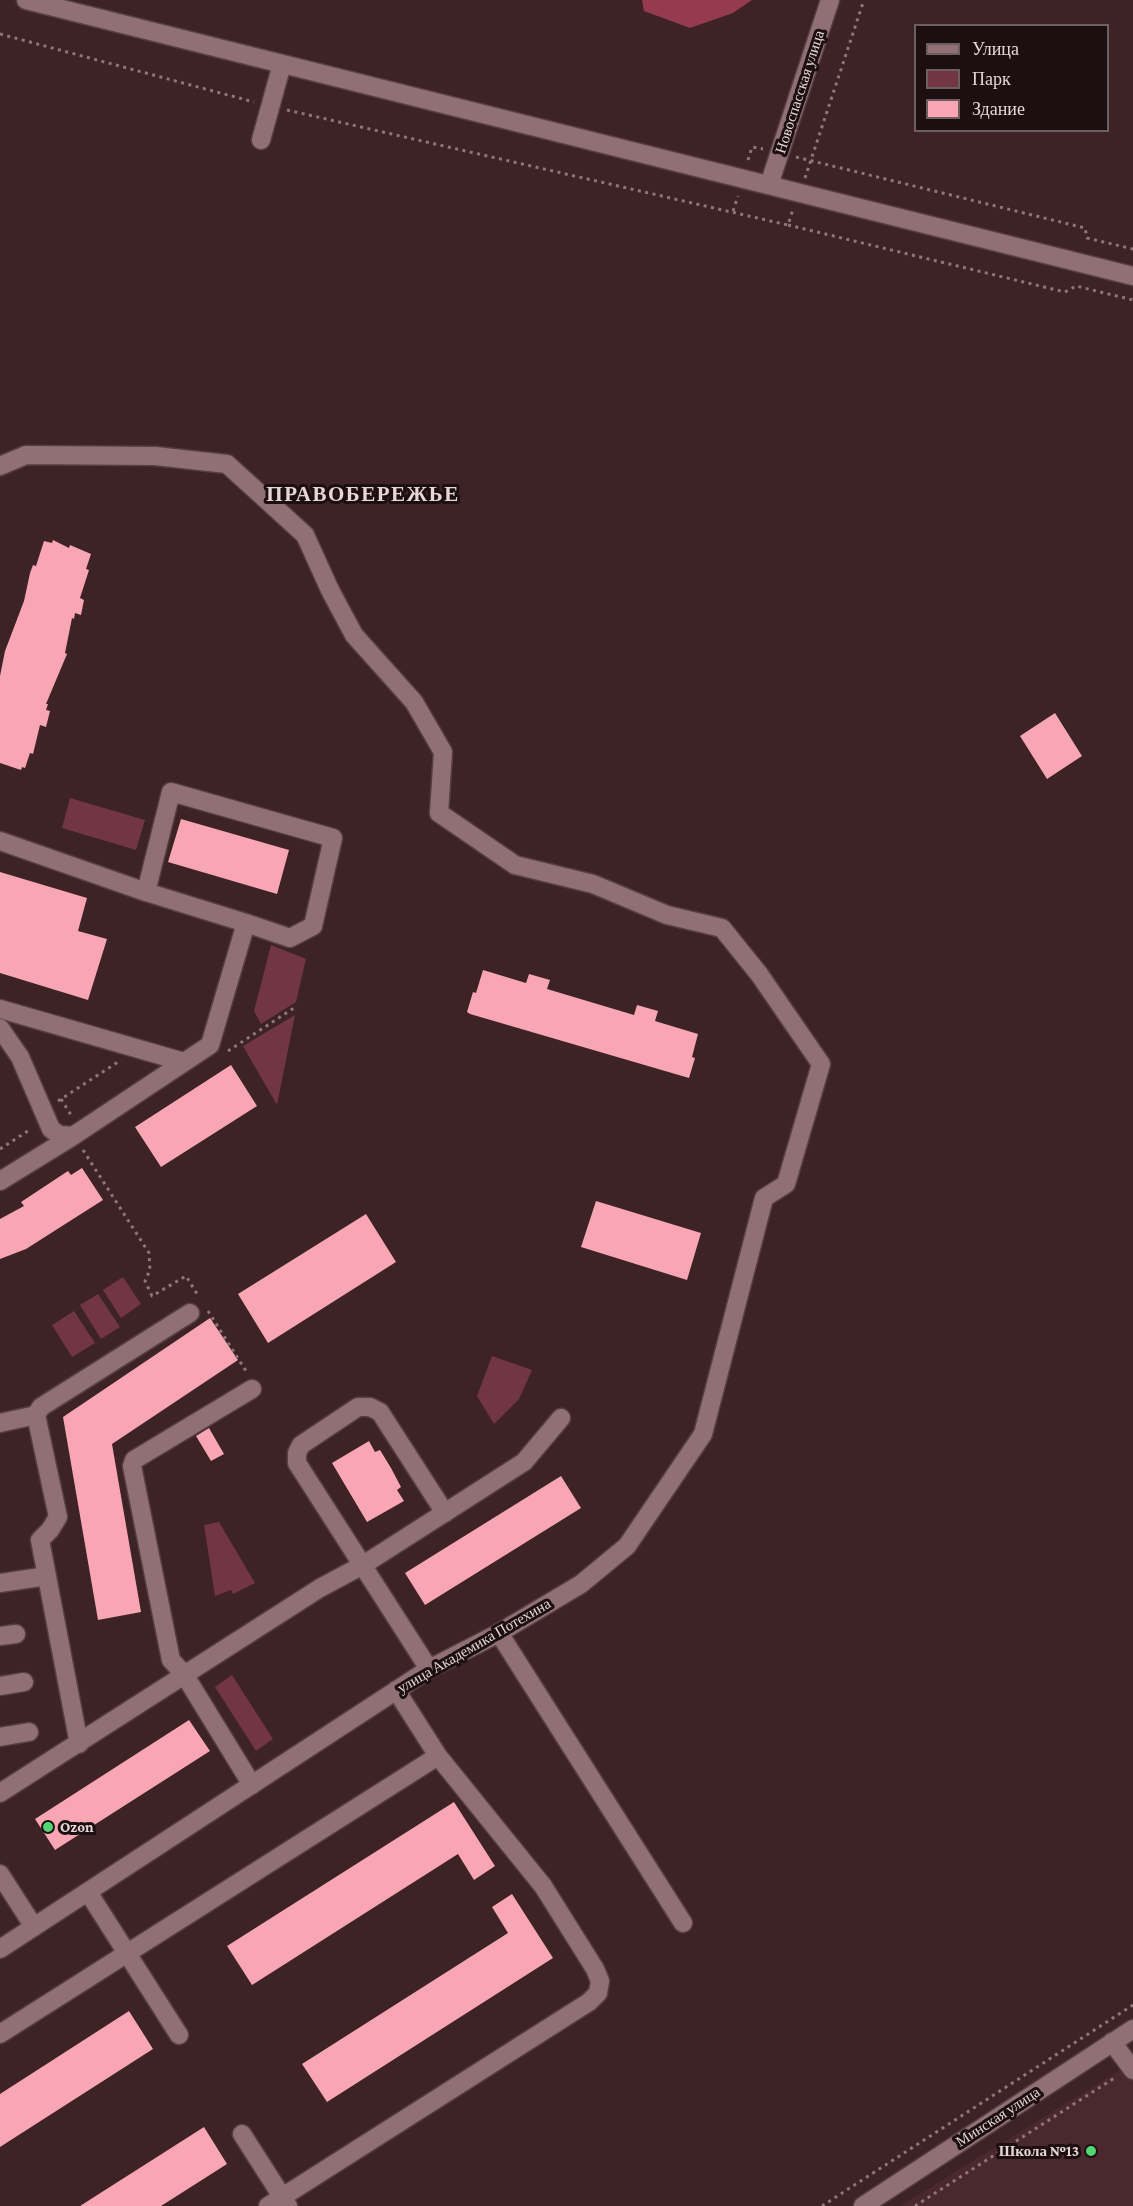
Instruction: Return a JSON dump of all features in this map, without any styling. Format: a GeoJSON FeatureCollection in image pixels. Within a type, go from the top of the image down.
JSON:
{"type":"FeatureCollection","features":[{"type":"Feature","properties":{"kind":"street"},"geometry":{"type":"LineString","coordinates":[[26,0],[1133,276]]}},
{"type":"Feature","properties":{"kind":"street","name":"Новоспасская улица"},"geometry":{"type":"LineString","coordinates":[[769,185],[830,0]]}},
{"type":"Feature","properties":{"kind":"street"},"geometry":{"type":"LineString","coordinates":[[261,140],[282,64]]}},
{"type":"Feature","properties":{"kind":"street","name":"улица Академика Потехина"},"geometry":{"type":"LineString","coordinates":[[0,466],[26,455],[155,456],[227,464],[305,535],[354,635],[414,702],[443,752],[439,813],[515,865],[593,884],[667,915],[722,928],[759,974],[821,1064],[786,1184],[764,1198],[703,1434],[627,1546],[581,1584],[499,1634],[429,1669],[0,1949]]}},
{"type":"Feature","properties":{"kind":"street"},"geometry":{"type":"LineString","coordinates":[[0,841],[146,892],[290,938],[313,926],[333,838],[171,792],[146,892]]}},
{"type":"Feature","properties":{"kind":"street"},"geometry":{"type":"LineString","coordinates":[[0,1181],[73,1136],[210,1045],[246,923]]}},
{"type":"Feature","properties":{"kind":"street"},"geometry":{"type":"LineString","coordinates":[[0,1009],[184,1062]]}},
{"type":"Feature","properties":{"kind":"street"},"geometry":{"type":"LineString","coordinates":[[0,1028],[20,1057],[51,1129],[59,1135],[73,1136]]}},
{"type":"Feature","properties":{"kind":"street"},"geometry":{"type":"LineString","coordinates":[[79,1744],[40,1540],[51,1530],[58,1517],[36,1415],[41,1407],[190,1313]]}},
{"type":"Feature","properties":{"kind":"street"},"geometry":{"type":"LineString","coordinates":[[252,1389],[134,1460],[132,1466],[171,1660],[184,1674],[252,1785]]}},
{"type":"Feature","properties":{"kind":"street"},"geometry":{"type":"LineString","coordinates":[[429,1669],[297,1463],[297,1453],[301,1445],[358,1407],[370,1407],[380,1412],[446,1513]]}},
{"type":"Feature","properties":{"kind":"street"},"geometry":{"type":"LineString","coordinates":[[0,1423],[36,1415]]}},
{"type":"Feature","properties":{"kind":"street"},"geometry":{"type":"LineString","coordinates":[[0,1793],[320,1588],[363,1565],[524,1462],[561,1418]]}},
{"type":"Feature","properties":{"kind":"street"},"geometry":{"type":"LineString","coordinates":[[0,1583],[47,1576]]}},
{"type":"Feature","properties":{"kind":"street"},"geometry":{"type":"LineString","coordinates":[[499,1634],[682,1923]]}},
{"type":"Feature","properties":{"kind":"street"},"geometry":{"type":"LineString","coordinates":[[0,1686],[24,1682]]}},
{"type":"Feature","properties":{"kind":"street"},"geometry":{"type":"LineString","coordinates":[[242,2134],[279,2203],[598,1994],[600,1981],[595,1969],[543,1886],[438,1756],[396,1690]]}},
{"type":"Feature","properties":{"kind":"street"},"geometry":{"type":"LineString","coordinates":[[0,1737],[29,1732]]}},
{"type":"Feature","properties":{"kind":"street"},"geometry":{"type":"LineString","coordinates":[[0,2034],[438,1756]]}},
{"type":"Feature","properties":{"kind":"street"},"geometry":{"type":"LineString","coordinates":[[0,1874],[34,1927]]}},
{"type":"Feature","properties":{"kind":"street"},"geometry":{"type":"LineString","coordinates":[[88,1892],[179,2035]]}},
{"type":"Feature","properties":{"kind":"street","name":"Минская улица"},"geometry":{"type":"LineString","coordinates":[[863,2206],[1133,2029]]}},
{"type":"Feature","properties":{"kind":"street"},"geometry":{"type":"LineString","coordinates":[[1112,2042],[1132,2068]]}},
{"type":"Feature","properties":{"kind":"path"},"geometry":{"type":"LineString","coordinates":[[733,211],[752,147],[1084,228],[1086,237],[1133,249]]}},
{"type":"Feature","properties":{"kind":"path"},"geometry":{"type":"LineString","coordinates":[[788,225],[1065,292],[1076,286],[1133,300]]}},
{"type":"Feature","properties":{"kind":"path"},"geometry":{"type":"LineString","coordinates":[[0,1149],[45,1118],[61,1099],[137,1049]]}},
{"type":"Feature","properties":{"kind":"path"},"geometry":{"type":"LineString","coordinates":[[73,1136],[149,1253],[150,1270],[145,1281],[152,1296],[186,1276],[246,1371]]}},
{"type":"Feature","properties":{"kind":"path"},"geometry":{"type":"LineString","coordinates":[[822,2206],[1133,2005]]}},
{"type":"Feature","properties":{"kind":"path"},"geometry":{"type":"LineString","coordinates":[[915,2206],[1132,2068]]}},
{"type":"Feature","properties":{"kind":"shaded area"},"geometry":{"type":"Polygon","coordinates":[[[642,0],[752,0],[733,13],[690,28],[644,11],[642,0]]]}},
{"type":"Feature","properties":{"kind":"shaded area"},"geometry":{"type":"Polygon","coordinates":[[[1133,2062],[1133,2206],[900,2206],[1133,2062]]]}},
{"type":"Feature","properties":{"kind":"green space"},"geometry":{"type":"Polygon","coordinates":[[[70,798],[145,820],[136,850],[62,828],[70,798]]]}},
{"type":"Feature","properties":{"kind":"green space"},"geometry":{"type":"Polygon","coordinates":[[[271,945],[306,959],[296,1002],[261,1024],[254,1011],[271,945]]]}},
{"type":"Feature","properties":{"kind":"green space"},"geometry":{"type":"Polygon","coordinates":[[[295,1015],[277,1105],[243,1046],[295,1015]]]}},
{"type":"Feature","properties":{"kind":"green space"},"geometry":{"type":"Polygon","coordinates":[[[123,1277],[141,1304],[121,1318],[103,1290],[123,1277]]]}},
{"type":"Feature","properties":{"kind":"green space"},"geometry":{"type":"Polygon","coordinates":[[[98,1294],[120,1327],[101,1339],[80,1305],[98,1294]]]}},
{"type":"Feature","properties":{"kind":"green space"},"geometry":{"type":"Polygon","coordinates":[[[74,1311],[95,1343],[72,1357],[52,1325],[74,1311]]]}},
{"type":"Feature","properties":{"kind":"green space"},"geometry":{"type":"Polygon","coordinates":[[[492,1356],[532,1370],[519,1399],[494,1424],[477,1396],[492,1356]]]}},
{"type":"Feature","properties":{"kind":"green space"},"geometry":{"type":"Polygon","coordinates":[[[219,1522],[255,1583],[233,1594],[231,1590],[215,1596],[204,1525],[219,1522]]]}},
{"type":"Feature","properties":{"kind":"green space"},"geometry":{"type":"Polygon","coordinates":[[[232,1675],[273,1739],[256,1751],[215,1687],[232,1675]]]}},
{"type":"Feature","properties":{"kind":"building"},"geometry":{"type":"Polygon","coordinates":[[[53,540],[69,548],[70,545],[91,554],[86,569],[89,570],[80,598],[84,600],[81,615],[75,613],[74,619],[72,618],[65,653],[67,654],[46,704],[48,704],[46,710],[50,711],[46,727],[40,725],[33,754],[30,753],[25,768],[22,767],[21,770],[0,763],[0,676],[5,651],[24,601],[33,565],[36,566],[44,541],[52,543],[53,540]]]}},
{"type":"Feature","properties":{"kind":"building"},"geometry":{"type":"Polygon","coordinates":[[[1055,713],[1082,756],[1047,779],[1020,736],[1055,713]]]}},
{"type":"Feature","properties":{"kind":"building"},"geometry":{"type":"Polygon","coordinates":[[[181,819],[289,850],[277,894],[168,862],[181,819]]]}},
{"type":"Feature","properties":{"kind":"building"},"geometry":{"type":"Polygon","coordinates":[[[0,872],[87,898],[78,931],[107,939],[88,1000],[0,973],[0,872]]]}},
{"type":"Feature","properties":{"kind":"building"},"geometry":{"type":"Polygon","coordinates":[[[483,970],[526,983],[529,974],[550,980],[547,989],[634,1015],[637,1005],[658,1011],[655,1021],[698,1034],[692,1057],[695,1058],[689,1078],[470,1014],[467,1012],[483,970]]]}},
{"type":"Feature","properties":{"kind":"building"},"geometry":{"type":"Polygon","coordinates":[[[231,1065],[257,1106],[161,1167],[135,1127],[231,1065]]]}},
{"type":"Feature","properties":{"kind":"building"},"geometry":{"type":"Polygon","coordinates":[[[82,1168],[103,1200],[26,1249],[0,1259],[0,1219],[24,1206],[21,1202],[68,1171],[71,1175],[82,1168]]]}},
{"type":"Feature","properties":{"kind":"building"},"geometry":{"type":"Polygon","coordinates":[[[596,1201],[701,1233],[687,1280],[581,1247],[596,1201]]]}},
{"type":"Feature","properties":{"kind":"building"},"geometry":{"type":"Polygon","coordinates":[[[366,1214],[396,1262],[268,1343],[238,1294],[366,1214]]]}},
{"type":"Feature","properties":{"kind":"building"},"geometry":{"type":"Polygon","coordinates":[[[210,1318],[238,1360],[112,1444],[141,1612],[98,1620],[63,1417],[210,1318]]]}},
{"type":"Feature","properties":{"kind":"building"},"geometry":{"type":"Polygon","coordinates":[[[209,1428],[224,1454],[211,1461],[196,1436],[209,1428]]]}},
{"type":"Feature","properties":{"kind":"building"},"geometry":{"type":"Polygon","coordinates":[[[369,1441],[375,1452],[380,1450],[391,1468],[401,1487],[397,1490],[404,1501],[367,1522],[332,1463],[369,1441]]]}},
{"type":"Feature","properties":{"kind":"building"},"geometry":{"type":"Polygon","coordinates":[[[561,1476],[581,1508],[425,1605],[405,1573],[561,1476]]]}},
{"type":"Feature","properties":{"kind":"building"},"geometry":{"type":"Polygon","coordinates":[[[189,1720],[210,1751],[55,1850],[35,1819],[189,1720]]]}},
{"type":"Feature","properties":{"kind":"building"},"geometry":{"type":"Polygon","coordinates":[[[454,1802],[495,1866],[474,1880],[458,1854],[252,1985],[227,1946],[454,1802]]]}},
{"type":"Feature","properties":{"kind":"building"},"geometry":{"type":"Polygon","coordinates":[[[512,1894],[553,1958],[327,2102],[302,2064],[508,1933],[492,1907],[512,1894]]]}},
{"type":"Feature","properties":{"kind":"building"},"geometry":{"type":"Polygon","coordinates":[[[129,2011],[153,2049],[0,2147],[0,2094],[129,2011]]]}},
{"type":"Feature","properties":{"kind":"building"},"geometry":{"type":"Polygon","coordinates":[[[204,2127],[227,2164],[161,2206],[80,2206],[204,2127]]]}},
{"type":"Feature","properties":{"kind":"place","name":"Ozon"},"geometry":{"type":"Point","coordinates":[48,1827]}},
{"type":"Feature","properties":{"kind":"place","name":"Школа №13"},"geometry":{"type":"Point","coordinates":[1091,2151]}},
{"type":"Feature","properties":{"kind":"district","name":"ПРАВОБЕРЕЖЬЕ"},"geometry":{"type":"Point","coordinates":[363,495]}}]}
